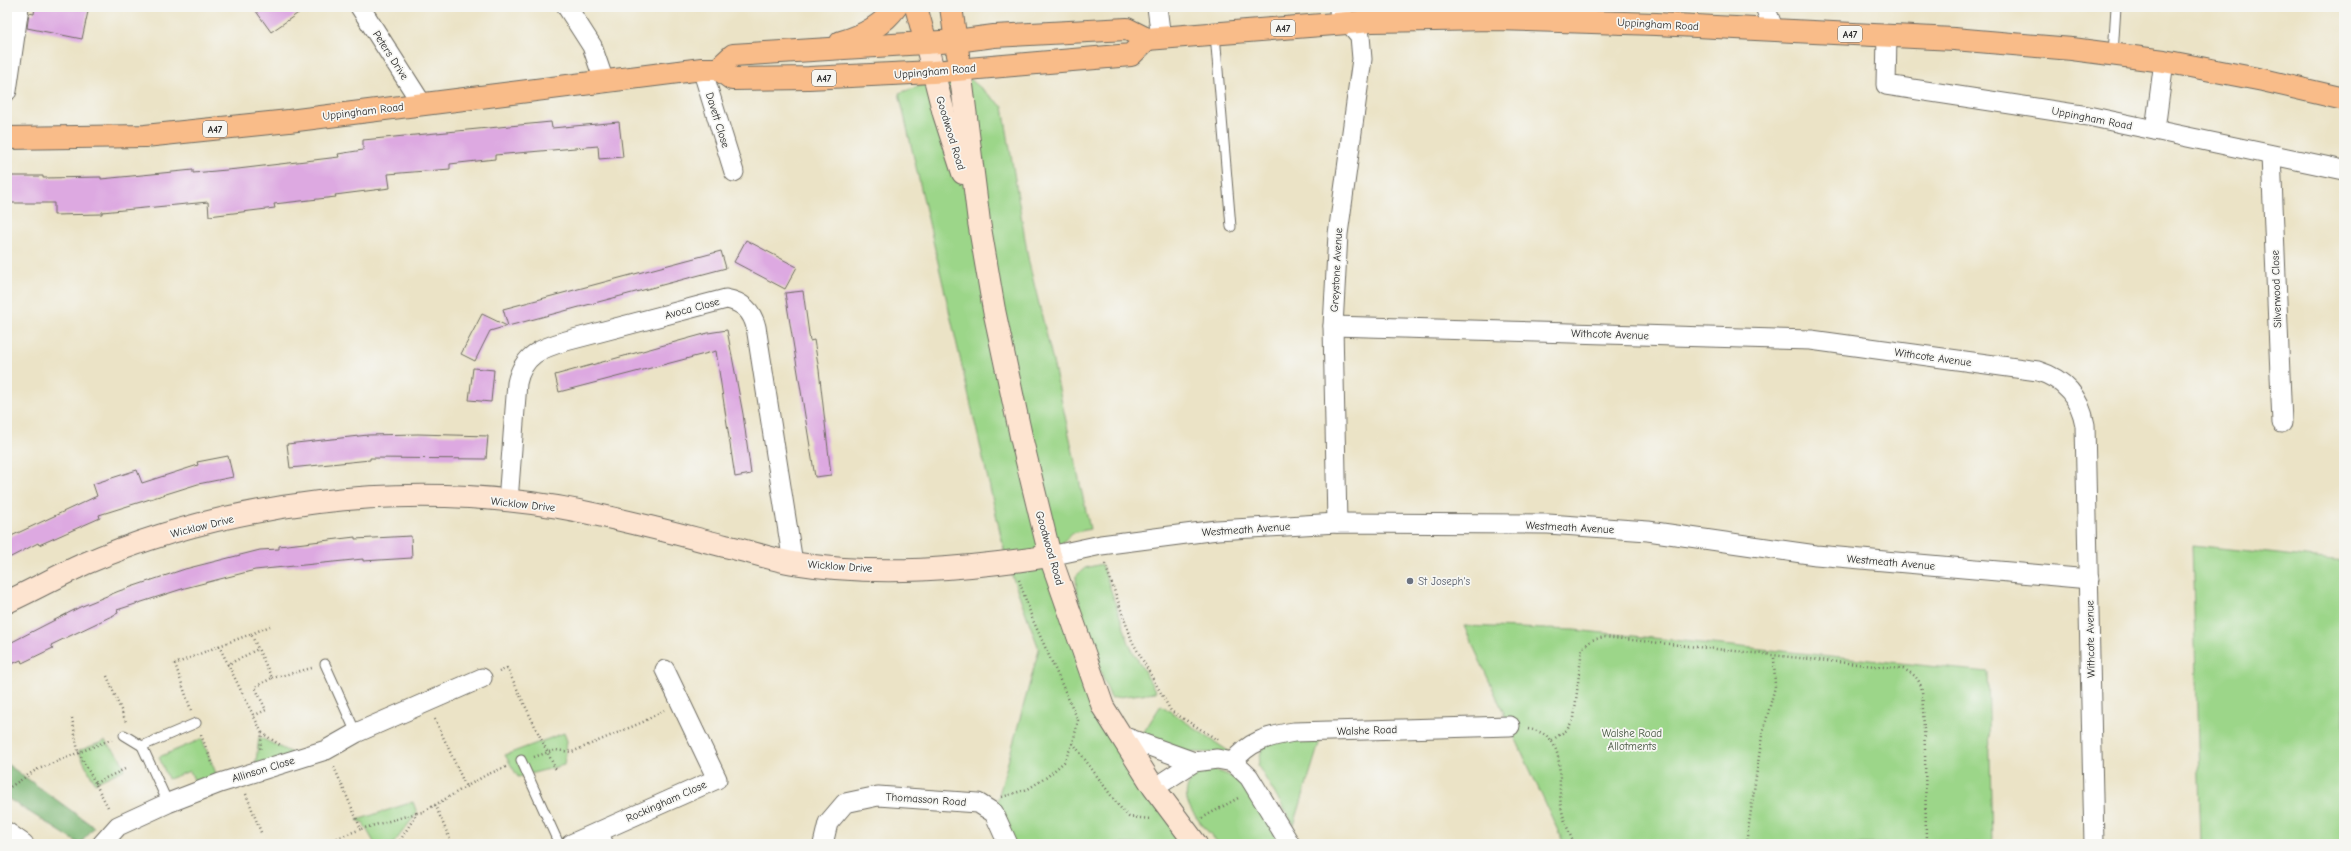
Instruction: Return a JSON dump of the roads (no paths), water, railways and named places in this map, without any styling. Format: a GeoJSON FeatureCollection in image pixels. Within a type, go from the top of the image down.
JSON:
{"type":"FeatureCollection","features":[{"type":"Feature","properties":{"kind":"highway"},"geometry":{"type":"LineString","coordinates":[[820,49],[867,32],[884,22],[896,7]]}},
{"type":"Feature","properties":{"kind":"highway"},"geometry":{"type":"LineString","coordinates":[[916,7],[926,43]]}},
{"type":"Feature","properties":{"kind":"highway"},"geometry":{"type":"LineString","coordinates":[[951,7],[960,69]]}},
{"type":"Feature","properties":{"kind":"highway","name":"Uppingham Road"},"geometry":{"type":"LineString","coordinates":[[7,138],[146,136],[289,121],[710,69],[733,55],[956,41],[994,36],[1127,29],[1154,38],[1215,34],[1345,15],[1495,13],[1575,20],[1886,36],[2035,46],[2164,61],[2263,80],[2344,99]]}},
{"type":"Feature","properties":{"kind":"highway","name":"Uppingham Road"},"geometry":{"type":"LineString","coordinates":[[710,69],[732,79],[809,78],[933,72],[1131,56],[1154,38]]}},
{"type":"Feature","properties":{"kind":"street"},"geometry":{"type":"LineString","coordinates":[[7,91],[19,7]]}},
{"type":"Feature","properties":{"kind":"street","name":"Peters Drive"},"geometry":{"type":"LineString","coordinates":[[360,7],[422,104]]}},
{"type":"Feature","properties":{"kind":"street"},"geometry":{"type":"LineString","coordinates":[[567,7],[592,46],[604,81]]}},
{"type":"Feature","properties":{"kind":"street"},"geometry":{"type":"LineString","coordinates":[[1154,38],[1157,7]]}},
{"type":"Feature","properties":{"kind":"street"},"geometry":{"type":"LineString","coordinates":[[1765,7],[1774,30]]}},
{"type":"Feature","properties":{"kind":"street","name":"Greystone Avenue"},"geometry":{"type":"LineString","coordinates":[[1337,524],[1334,326],[1338,234],[1362,73],[1360,36],[1345,15]]}},
{"type":"Feature","properties":{"kind":"street","name":"Uppingham Road"},"geometry":{"type":"LineString","coordinates":[[1886,36],[1886,85],[2088,116],[2344,170]]}},
{"type":"Feature","properties":{"kind":"street","name":"Goodwood Road"},"geometry":{"type":"LineString","coordinates":[[926,43],[933,72],[979,222]]}},
{"type":"Feature","properties":{"kind":"street"},"geometry":{"type":"LineString","coordinates":[[2155,130],[2164,61]]}},
{"type":"Feature","properties":{"kind":"street","name":"Davett Close"},"geometry":{"type":"LineString","coordinates":[[710,69],[734,172]]}},
{"type":"Feature","properties":{"kind":"street","name":"Goodwood Road"},"geometry":{"type":"LineString","coordinates":[[960,69],[979,222],[994,310],[1022,441],[1050,556],[1103,707],[1119,735],[1154,788],[1190,836]]}},
{"type":"Feature","properties":{"kind":"street","name":"Silverwood Close"},"geometry":{"type":"LineString","coordinates":[[2271,155],[2282,423]]}},
{"type":"Feature","properties":{"kind":"street","name":"Avoca Close"},"geometry":{"type":"LineString","coordinates":[[508,501],[517,383],[522,366],[533,353],[549,346],[726,299],[734,300],[748,310],[756,327],[793,563]]}},
{"type":"Feature","properties":{"kind":"street","name":"Withcote Avenue"},"geometry":{"type":"LineString","coordinates":[[1334,326],[1811,340],[2028,369],[2048,374],[2065,385],[2072,393],[2083,414],[2089,579],[2094,844]]}},
{"type":"Feature","properties":{"kind":"street","name":"Wicklow Drive"},"geometry":{"type":"LineString","coordinates":[[7,602],[84,565],[125,548],[211,523],[254,513],[306,505],[387,498],[448,498],[508,501],[602,515],[793,563],[845,568],[898,570],[1014,562],[1050,556]]}},
{"type":"Feature","properties":{"kind":"street","name":"Westmeath Avenue"},"geometry":{"type":"LineString","coordinates":[[1050,556],[1101,546],[1217,530],[1337,524],[1548,524],[1632,530],[1816,555],[2089,579]]}},
{"type":"Feature","properties":{"kind":"street","name":"Rockingham Close"},"geometry":{"type":"LineString","coordinates":[[571,844],[606,837],[717,779],[665,670]]}},
{"type":"Feature","properties":{"kind":"street","name":"Allinson Close"},"geometry":{"type":"LineString","coordinates":[[102,844],[118,826],[168,802],[258,771],[326,750],[356,733],[482,678]]}},
{"type":"Feature","properties":{"kind":"street","name":"Walshe Road"},"geometry":{"type":"LineString","coordinates":[[1236,758],[1256,742],[1273,735],[1294,732],[1510,726]]}},
{"type":"Feature","properties":{"kind":"street"},"geometry":{"type":"LineString","coordinates":[[1119,735],[1194,762]]}},
{"type":"Feature","properties":{"kind":"street"},"geometry":{"type":"LineString","coordinates":[[1154,788],[1194,762],[1236,758],[1257,788],[1290,844]]}},
{"type":"Feature","properties":{"kind":"street","name":"Thomasson Road"},"geometry":{"type":"LineString","coordinates":[[823,844],[828,823],[845,803],[878,796],[978,803],[994,813],[1008,844]]}},
{"type":"Feature","properties":{"kind":"street"},"geometry":{"type":"LineString","coordinates":[[7,832],[24,844]]}},
{"type":"Feature","properties":{"kind":"lane"},"geometry":{"type":"LineString","coordinates":[[2113,54],[2116,7]]}},
{"type":"Feature","properties":{"kind":"lane"},"geometry":{"type":"LineString","coordinates":[[1215,34],[1231,227]]}},
{"type":"Feature","properties":{"kind":"lane"},"geometry":{"type":"LineString","coordinates":[[325,664],[356,733]]}},
{"type":"Feature","properties":{"kind":"lane"},"geometry":{"type":"LineString","coordinates":[[142,746],[196,723]]}},
{"type":"Feature","properties":{"kind":"lane"},"geometry":{"type":"LineString","coordinates":[[124,735],[134,739],[142,746],[168,802]]}},
{"type":"Feature","properties":{"kind":"lane"},"geometry":{"type":"LineString","coordinates":[[521,760],[559,844]]}},
{"type":"Feature","properties":{"kind":"place","name":"St Joseph's"},"geometry":{"type":"Point","coordinates":[1410,581]}},
{"type":"Feature","properties":{"kind":"park label","name":"Walshe Road Allotments"},"geometry":{"type":"Point","coordinates":[1632,739]}}]}
